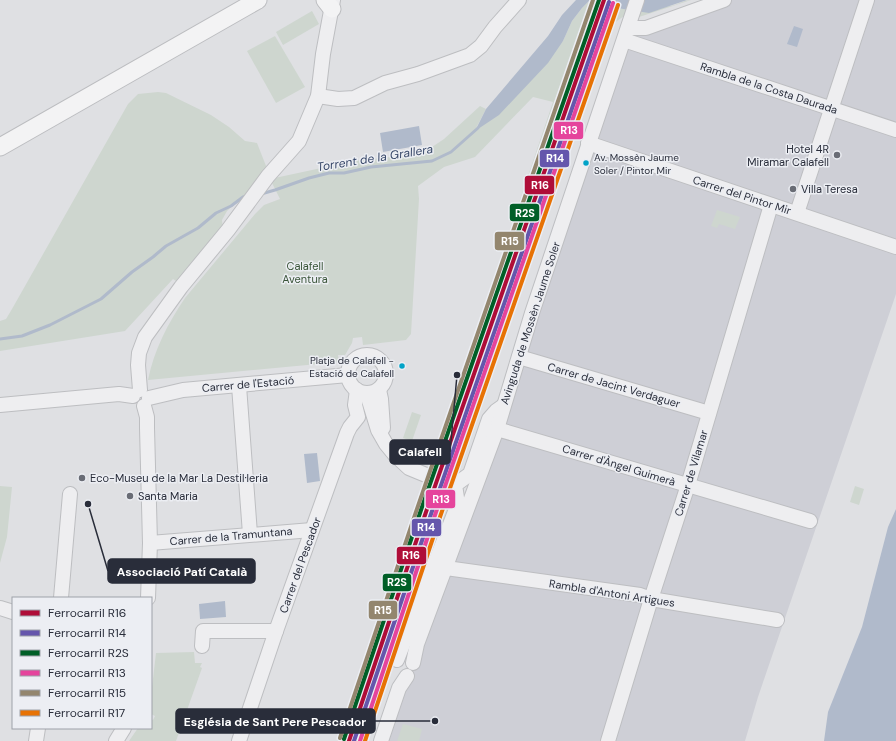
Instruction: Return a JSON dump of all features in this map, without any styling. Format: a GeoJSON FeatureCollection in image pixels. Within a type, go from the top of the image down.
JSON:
{"type":"FeatureCollection","features":[{"type":"Feature","properties":{"kind":"main road"},"geometry":{"type":"LineString","coordinates":[[0,147],[258,0]]}},
{"type":"Feature","properties":{"kind":"street"},"geometry":{"type":"LineString","coordinates":[[318,96],[338,99],[354,98],[385,83],[418,74],[470,55],[481,46],[495,27],[519,0]]}},
{"type":"Feature","properties":{"kind":"street","name":"Avinguda de Mossèn Jaume Soler"},"geometry":{"type":"LineString","coordinates":[[405,660],[417,644],[497,429],[532,313],[637,0]]}},
{"type":"Feature","properties":{"kind":"street"},"geometry":{"type":"LineString","coordinates":[[628,28],[646,28],[724,0]]}},
{"type":"Feature","properties":{"kind":"street"},"geometry":{"type":"LineString","coordinates":[[797,213],[867,0]]}},
{"type":"Feature","properties":{"kind":"street"},"geometry":{"type":"LineString","coordinates":[[148,597],[150,543],[148,428],[147,417],[141,398],[138,365],[139,353],[145,337],[181,287],[228,230],[268,176],[298,141],[318,96],[330,3]]}},
{"type":"Feature","properties":{"kind":"street","name":"Rambla de la Costa Daurada"},"geometry":{"type":"LineString","coordinates":[[628,28],[642,46],[896,130]]}},
{"type":"Feature","properties":{"kind":"street"},"geometry":{"type":"LineString","coordinates":[[642,46],[646,28]]}},
{"type":"Feature","properties":{"kind":"street","name":"Carrer del Pintor Mir"},"geometry":{"type":"LineString","coordinates":[[588,143],[896,247]]}},
{"type":"Feature","properties":{"kind":"street","name":"Carrer de Vilamar"},"geometry":{"type":"LineString","coordinates":[[608,741],[651,599],[688,485],[771,205]]}},
{"type":"Feature","properties":{"kind":"street"},"geometry":{"type":"LineString","coordinates":[[368,354],[382,361],[387,373],[385,381],[368,391],[350,383],[348,375],[350,366],[357,358],[368,354]]}},
{"type":"Feature","properties":{"kind":"street","name":"Carrer de Jacint Verdaguer"},"geometry":{"type":"LineString","coordinates":[[519,357],[709,413]]}},
{"type":"Feature","properties":{"kind":"street","name":"Carrer de l'Estació"},"geometry":{"type":"LineString","coordinates":[[0,405],[113,395],[141,398],[183,390],[348,375]]}},
{"type":"Feature","properties":{"kind":"street"},"geometry":{"type":"LineString","coordinates":[[239,386],[250,534]]}},
{"type":"Feature","properties":{"kind":"street"},"geometry":{"type":"LineString","coordinates":[[368,391],[378,430],[386,444],[395,456],[409,468],[426,475]]}},
{"type":"Feature","properties":{"kind":"street","name":"Carrer del Pescador"},"geometry":{"type":"LineString","coordinates":[[239,741],[312,530],[350,427],[358,417],[355,405],[368,391]]}},
{"type":"Feature","properties":{"kind":"street"},"geometry":{"type":"LineString","coordinates":[[381,741],[401,680],[394,669],[405,660],[458,504],[455,485],[470,474],[488,419],[503,406]]}},
{"type":"Feature","properties":{"kind":"street","name":"Carrer d'Àngel Guimerà"},"geometry":{"type":"LineString","coordinates":[[497,429],[810,521]]}},
{"type":"Feature","properties":{"kind":"street"},"geometry":{"type":"LineString","coordinates":[[61,597],[70,494]]}},
{"type":"Feature","properties":{"kind":"street","name":"Carrer de la Tramuntana"},"geometry":{"type":"LineString","coordinates":[[150,543],[312,530]]}},
{"type":"Feature","properties":{"kind":"street","name":"Rambla d'Antoni Artigues"},"geometry":{"type":"LineString","coordinates":[[446,568],[640,595],[651,599],[777,620]]}},
{"type":"Feature","properties":{"kind":"street"},"geometry":{"type":"LineString","coordinates":[[0,608],[12,612]]}},
{"type":"Feature","properties":{"kind":"street"},"geometry":{"type":"LineString","coordinates":[[202,646],[203,631],[276,631]]}},
{"type":"Feature","properties":{"kind":"street"},"geometry":{"type":"LineString","coordinates":[[36,741],[38,729]]}},
{"type":"Feature","properties":{"kind":"street"},"geometry":{"type":"LineString","coordinates":[[116,741],[123,729]]}},
{"type":"Feature","properties":{"kind":"shaded area"},"geometry":{"type":"Polygon","coordinates":[[[724,0],[896,0],[896,294],[758,697],[745,741],[381,741],[399,688],[417,644],[629,28],[724,0]]]}},
{"type":"Feature","properties":{"kind":"shaded area"},"geometry":{"type":"Polygon","coordinates":[[[595,7],[609,11],[361,741],[342,741],[595,7]]]}},
{"type":"Feature","properties":{"kind":"green space","name":"Calafell Aventura"},"geometry":{"type":"Polygon","coordinates":[[[590,0],[599,1],[621,9],[626,9],[670,6],[691,0],[639,17],[624,16],[610,26],[542,232],[383,695],[366,741],[361,741],[609,11],[595,8],[342,741],[337,741],[553,102],[533,97],[475,157],[444,167],[418,186],[419,199],[411,334],[406,340],[363,345],[362,337],[353,338],[352,343],[345,355],[338,355],[339,362],[148,380],[154,358],[167,327],[185,298],[255,214],[264,205],[280,199],[270,179],[354,161],[408,155],[426,151],[444,139],[480,106],[486,109],[475,130],[563,41],[572,21],[590,0]]]}},
{"type":"Feature","properties":{"kind":"green space"},"geometry":{"type":"Polygon","coordinates":[[[312,11],[319,24],[283,45],[276,32],[312,11]]]}},
{"type":"Feature","properties":{"kind":"green space"},"geometry":{"type":"Polygon","coordinates":[[[275,36],[305,87],[276,103],[247,51],[275,36]]]}},
{"type":"Feature","properties":{"kind":"green space"},"geometry":{"type":"Polygon","coordinates":[[[158,92],[166,93],[211,115],[229,127],[245,141],[257,143],[268,171],[250,195],[242,197],[227,211],[222,220],[223,231],[179,283],[173,279],[125,331],[0,351],[0,321],[6,319],[12,309],[128,104],[138,94],[158,92]]]}},
{"type":"Feature","properties":{"kind":"green space"},"geometry":{"type":"Polygon","coordinates":[[[717,210],[740,217],[735,229],[719,224],[717,228],[711,226],[717,210]]]}},
{"type":"Feature","properties":{"kind":"green space"},"geometry":{"type":"Polygon","coordinates":[[[412,412],[421,415],[412,441],[403,438],[412,412]]]}},
{"type":"Feature","properties":{"kind":"green space"},"geometry":{"type":"Polygon","coordinates":[[[0,486],[12,487],[7,537],[0,563],[0,486]]]}},
{"type":"Feature","properties":{"kind":"green space"},"geometry":{"type":"Polygon","coordinates":[[[855,486],[864,489],[859,505],[850,502],[855,486]]]}},
{"type":"Feature","properties":{"kind":"green space"},"geometry":{"type":"Polygon","coordinates":[[[194,652],[195,663],[202,663],[200,667],[202,668],[176,741],[129,741],[137,729],[152,729],[152,720],[155,716],[152,714],[152,687],[156,653],[194,652]]]}},
{"type":"Feature","properties":{"kind":"green space"},"geometry":{"type":"Polygon","coordinates":[[[403,724],[422,729],[419,741],[397,741],[403,724]]]}},
{"type":"Feature","properties":{"kind":"water"},"geometry":{"type":"Polygon","coordinates":[[[576,0],[590,0],[572,21],[563,41],[548,63],[499,115],[475,131],[486,109],[548,36],[562,15],[576,0]]]}},
{"type":"Feature","properties":{"kind":"water"},"geometry":{"type":"Polygon","coordinates":[[[595,0],[687,0],[649,13],[617,8],[595,0]]]}},
{"type":"Feature","properties":{"kind":"water"},"geometry":{"type":"Polygon","coordinates":[[[794,26],[803,29],[797,47],[787,44],[794,26]]]}},
{"type":"Feature","properties":{"kind":"water"},"geometry":{"type":"Polygon","coordinates":[[[419,126],[422,145],[383,152],[380,133],[419,126]]]}},
{"type":"Feature","properties":{"kind":"water"},"geometry":{"type":"Polygon","coordinates":[[[317,453],[320,481],[307,483],[304,454],[317,453]]]}},
{"type":"Feature","properties":{"kind":"water"},"geometry":{"type":"Polygon","coordinates":[[[896,509],[896,741],[824,741],[828,712],[862,627],[888,527],[896,509]]]}},
{"type":"Feature","properties":{"kind":"water"},"geometry":{"type":"Polygon","coordinates":[[[225,601],[226,617],[200,619],[199,604],[225,601]]]}},
{"type":"Feature","properties":{"kind":"waterway","name":"Torrent de la Grallera"},"geometry":{"type":"LineString","coordinates":[[261,194],[329,173],[344,173],[371,167],[432,161],[451,152],[478,128]]}},
{"type":"Feature","properties":{"kind":"waterway","name":"Torrent de la Grallera"},"geometry":{"type":"LineString","coordinates":[[0,339],[22,336],[50,325],[101,299],[132,272],[166,246],[198,228],[216,213],[247,196]]}},
{"type":"Feature","properties":{"kind":"tunnel"},"geometry":{"type":"LineString","coordinates":[[426,475],[455,485]]}},
{"type":"Feature","properties":{"kind":"rail line","name":"R15"},"geometry":{"type":"LineString","coordinates":[[340,738],[417,509],[593,0]]}},
{"type":"Feature","properties":{"kind":"rail line","name":"R2S"},"geometry":{"type":"LineString","coordinates":[[344,739],[421,510],[599,0]]}},
{"type":"Feature","properties":{"kind":"rail line","name":"R16"},"geometry":{"type":"LineString","coordinates":[[349,741],[426,512],[604,0]]}},
{"type":"Feature","properties":{"kind":"rail line","name":"R14"},"geometry":{"type":"LineString","coordinates":[[354,741],[431,514],[609,2]]}},
{"type":"Feature","properties":{"kind":"rail line","name":"R13"},"geometry":{"type":"LineString","coordinates":[[360,741],[435,515],[613,3]]}},
{"type":"Feature","properties":{"kind":"rail line","name":"R17"},"geometry":{"type":"LineString","coordinates":[[365,741],[440,517],[618,5]]}},
{"type":"Feature","properties":{"kind":"place","name":"Hotel 4R Miramar Calafell"},"geometry":{"type":"Point","coordinates":[837,155]}},
{"type":"Feature","properties":{"kind":"place","name":"Av. Mossèn Jaume Soler / Pintor Mir"},"geometry":{"type":"Point","coordinates":[586,163]}},
{"type":"Feature","properties":{"kind":"place","name":"Villa Teresa"},"geometry":{"type":"Point","coordinates":[793,189]}},
{"type":"Feature","properties":{"kind":"place","name":"Platja de Calafell - Estació de Calafell"},"geometry":{"type":"Point","coordinates":[402,366]}},
{"type":"Feature","properties":{"kind":"place","name":"Calafell"},"geometry":{"type":"Point","coordinates":[457,375]}},
{"type":"Feature","properties":{"kind":"place","name":"Eco-Museu de la Mar La Destil·leria"},"geometry":{"type":"Point","coordinates":[82,478]}},
{"type":"Feature","properties":{"kind":"place","name":"Santa Maria"},"geometry":{"type":"Point","coordinates":[130,496]}},
{"type":"Feature","properties":{"kind":"place","name":"Associació Patí Català"},"geometry":{"type":"Point","coordinates":[88,504]}},
{"type":"Feature","properties":{"kind":"place","name":"Església de Sant Pere Pescador"},"geometry":{"type":"Point","coordinates":[435,721]}}]}
